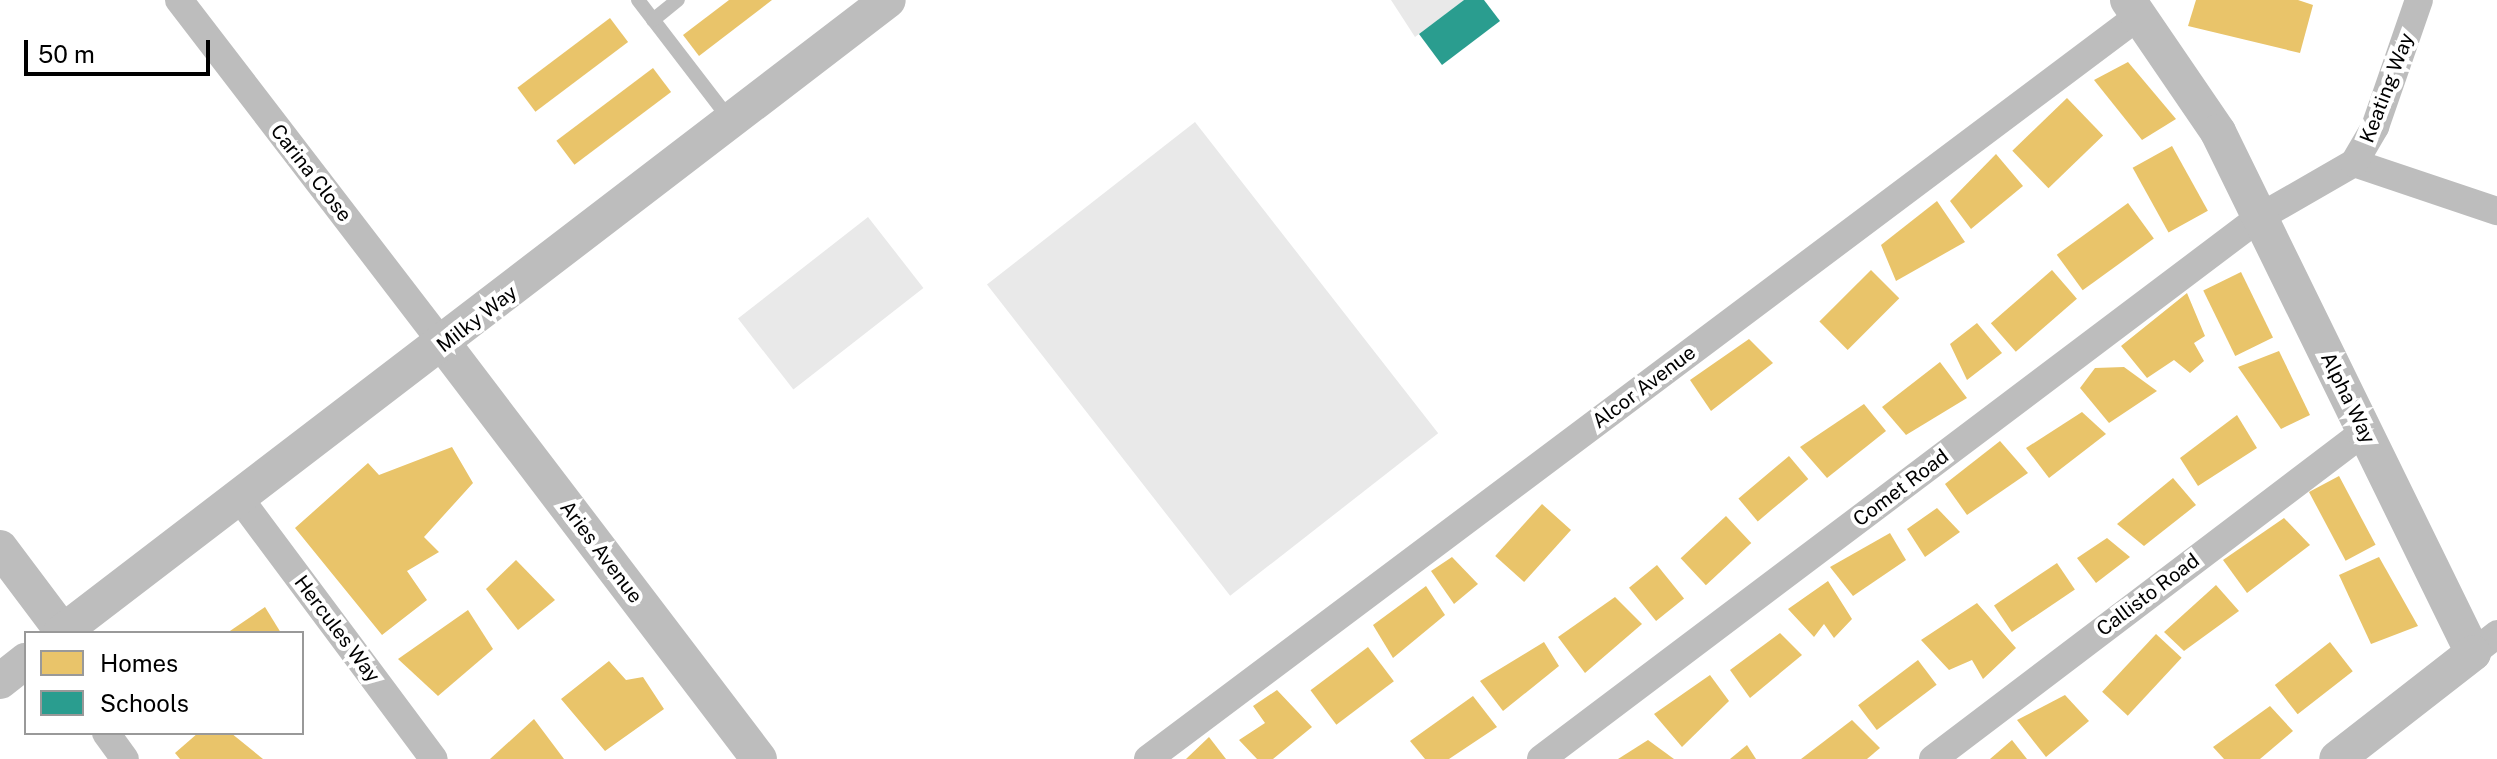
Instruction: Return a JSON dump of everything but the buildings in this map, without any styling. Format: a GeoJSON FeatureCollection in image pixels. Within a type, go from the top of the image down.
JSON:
{"type":"FeatureCollection","features":[{"type":"Feature","properties":{"kind":"street","name":"Carina Close"},"geometry":{"type":"LineString","coordinates":[[179,0],[444,345]]}},
{"type":"Feature","properties":{"kind":"street","name":"Milky Way"},"geometry":{"type":"LineString","coordinates":[[63,631],[444,345],[888,0]]}},
{"type":"Feature","properties":{"kind":"street","name":"Keating Way"},"geometry":{"type":"LineString","coordinates":[[2260,217],[2354,163],[2375,127],[2419,0]]}},
{"type":"Feature","properties":{"kind":"street","name":"Alpha Way"},"geometry":{"type":"LineString","coordinates":[[2134,8],[2202,103],[2364,432],[2485,644],[2337,759]]}},
{"type":"Feature","properties":{"kind":"street","name":"Alcor Avenue"},"geometry":{"type":"LineString","coordinates":[[1148,759],[2134,8]]}},
{"type":"Feature","properties":{"kind":"street"},"geometry":{"type":"LineString","coordinates":[[2354,163],[2497,211]]}},
{"type":"Feature","properties":{"kind":"street","name":"Comet Road"},"geometry":{"type":"LineString","coordinates":[[1541,759],[2260,217]]}},
{"type":"Feature","properties":{"kind":"street","name":"Aries Avenue"},"geometry":{"type":"LineString","coordinates":[[444,345],[759,759]]}},
{"type":"Feature","properties":{"kind":"street","name":"Callisto Road"},"geometry":{"type":"LineString","coordinates":[[1933,759],[2364,432]]}},
{"type":"Feature","properties":{"kind":"street","name":"Hercules Way"},"geometry":{"type":"LineString","coordinates":[[240,499],[434,759]]}},
{"type":"Feature","properties":{"kind":"street"},"geometry":{"type":"LineString","coordinates":[[0,548],[61,631]]}},
{"type":"Feature","properties":{"kind":"street"},"geometry":{"type":"LineString","coordinates":[[0,681],[24,663]]}},
{"type":"Feature","properties":{"kind":"street"},"geometry":{"type":"LineString","coordinates":[[107,735],[125,759]]}},
{"type":"Feature","properties":{"kind":"lane"},"geometry":{"type":"LineString","coordinates":[[638,0],[732,121]]}},
{"type":"Feature","properties":{"kind":"lane"},"geometry":{"type":"LineString","coordinates":[[653,20],[678,0]]}},
{"type":"Feature","properties":{"kind":"shaded area"},"geometry":{"type":"Polygon","coordinates":[[[1391,0],[1464,0],[1415,37],[1391,0]]]}},
{"type":"Feature","properties":{"kind":"shaded area"},"geometry":{"type":"Polygon","coordinates":[[[1195,122],[1438,433],[1230,596],[987,285],[1195,122]]]}},
{"type":"Feature","properties":{"kind":"shaded area"},"geometry":{"type":"Polygon","coordinates":[[[868,217],[923,288],[793,390],[738,319],[868,217]]]}}]}
